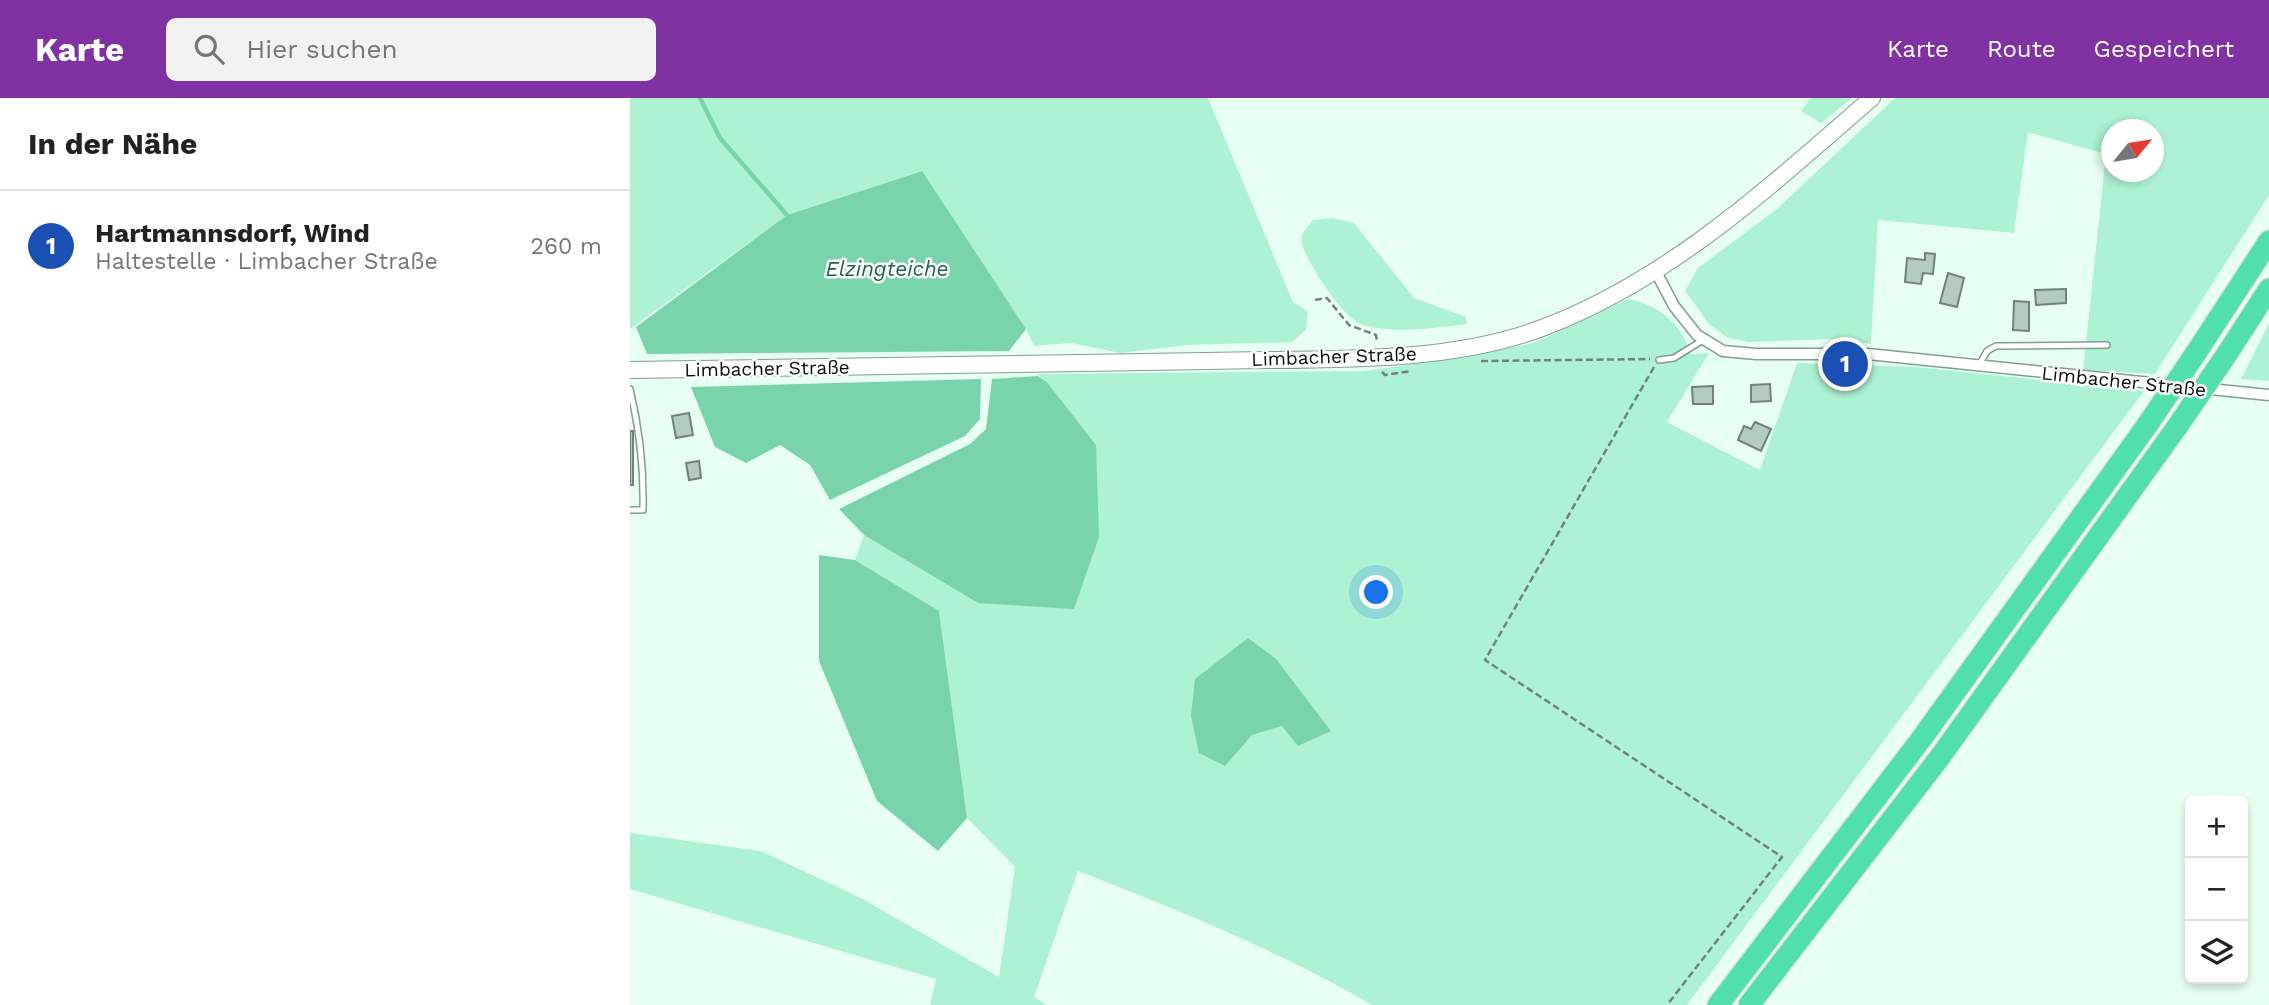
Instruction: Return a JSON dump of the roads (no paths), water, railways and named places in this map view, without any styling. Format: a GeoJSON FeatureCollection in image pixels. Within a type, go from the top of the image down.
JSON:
{"type":"FeatureCollection","features":[{"type":"Feature","properties":{"kind":"highway"},"geometry":{"type":"LineString","coordinates":[[1718,1005],[1922,738],[2148,424],[2269,240]]}},
{"type":"Feature","properties":{"kind":"highway"},"geometry":{"type":"LineString","coordinates":[[1749,1005],[1940,757],[2177,427],[2269,289]]}},
{"type":"Feature","properties":{"kind":"main road"},"geometry":{"type":"LineString","coordinates":[[1655,271],[1732,218],[1872,98]]}},
{"type":"Feature","properties":{"kind":"main road","name":"Limbacher Straße"},"geometry":{"type":"LineString","coordinates":[[630,370],[1378,356],[1469,350],[1539,330],[1578,314],[1655,271]]}},
{"type":"Feature","properties":{"kind":"street","name":"Limbacher Straße"},"geometry":{"type":"LineString","coordinates":[[1655,271],[1674,306],[1703,340],[1723,351],[1756,355],[1867,354],[2269,395]]}},
{"type":"Feature","properties":{"kind":"lane"},"geometry":{"type":"LineString","coordinates":[[1658,359],[1674,358],[1703,340]]}},
{"type":"Feature","properties":{"kind":"lane","name":"Limbacher Straße"},"geometry":{"type":"LineString","coordinates":[[1979,365],[1987,351],[1996,346],[2107,345]]}},
{"type":"Feature","properties":{"kind":"lane"},"geometry":{"type":"LineString","coordinates":[[630,389],[641,433],[644,471],[643,510],[630,510]]}},
{"type":"Feature","properties":{"kind":"water","name":"Elzingteiche"},"geometry":{"type":"Polygon","coordinates":[[[922,171],[1026,329],[1009,351],[647,354],[636,327],[787,215],[922,171]]]}},
{"type":"Feature","properties":{"kind":"water"},"geometry":{"type":"Polygon","coordinates":[[[1038,376],[1047,382],[1096,445],[1099,537],[1074,609],[978,603],[864,535],[839,509],[970,444],[986,429],[992,379],[1038,376]]]}},
{"type":"Feature","properties":{"kind":"water"},"geometry":{"type":"Polygon","coordinates":[[[981,379],[980,419],[965,436],[830,500],[810,465],[780,445],[746,463],[715,447],[691,387],[981,379]]]}},
{"type":"Feature","properties":{"kind":"water"},"geometry":{"type":"Polygon","coordinates":[[[819,555],[855,560],[939,611],[967,818],[938,851],[877,801],[819,661],[819,555]]]}},
{"type":"Feature","properties":{"kind":"water"},"geometry":{"type":"Polygon","coordinates":[[[1248,638],[1276,659],[1331,731],[1298,746],[1282,726],[1252,735],[1225,766],[1199,753],[1191,716],[1195,679],[1248,638]]]}},
{"type":"Feature","properties":{"kind":"waterway"},"geometry":{"type":"LineString","coordinates":[[700,98],[720,138],[787,215]]}},
{"type":"Feature","properties":{"kind":"place","name":"Hartmannsdorf, Wind"},"geometry":{"type":"Point","coordinates":[1845,364]}}]}
